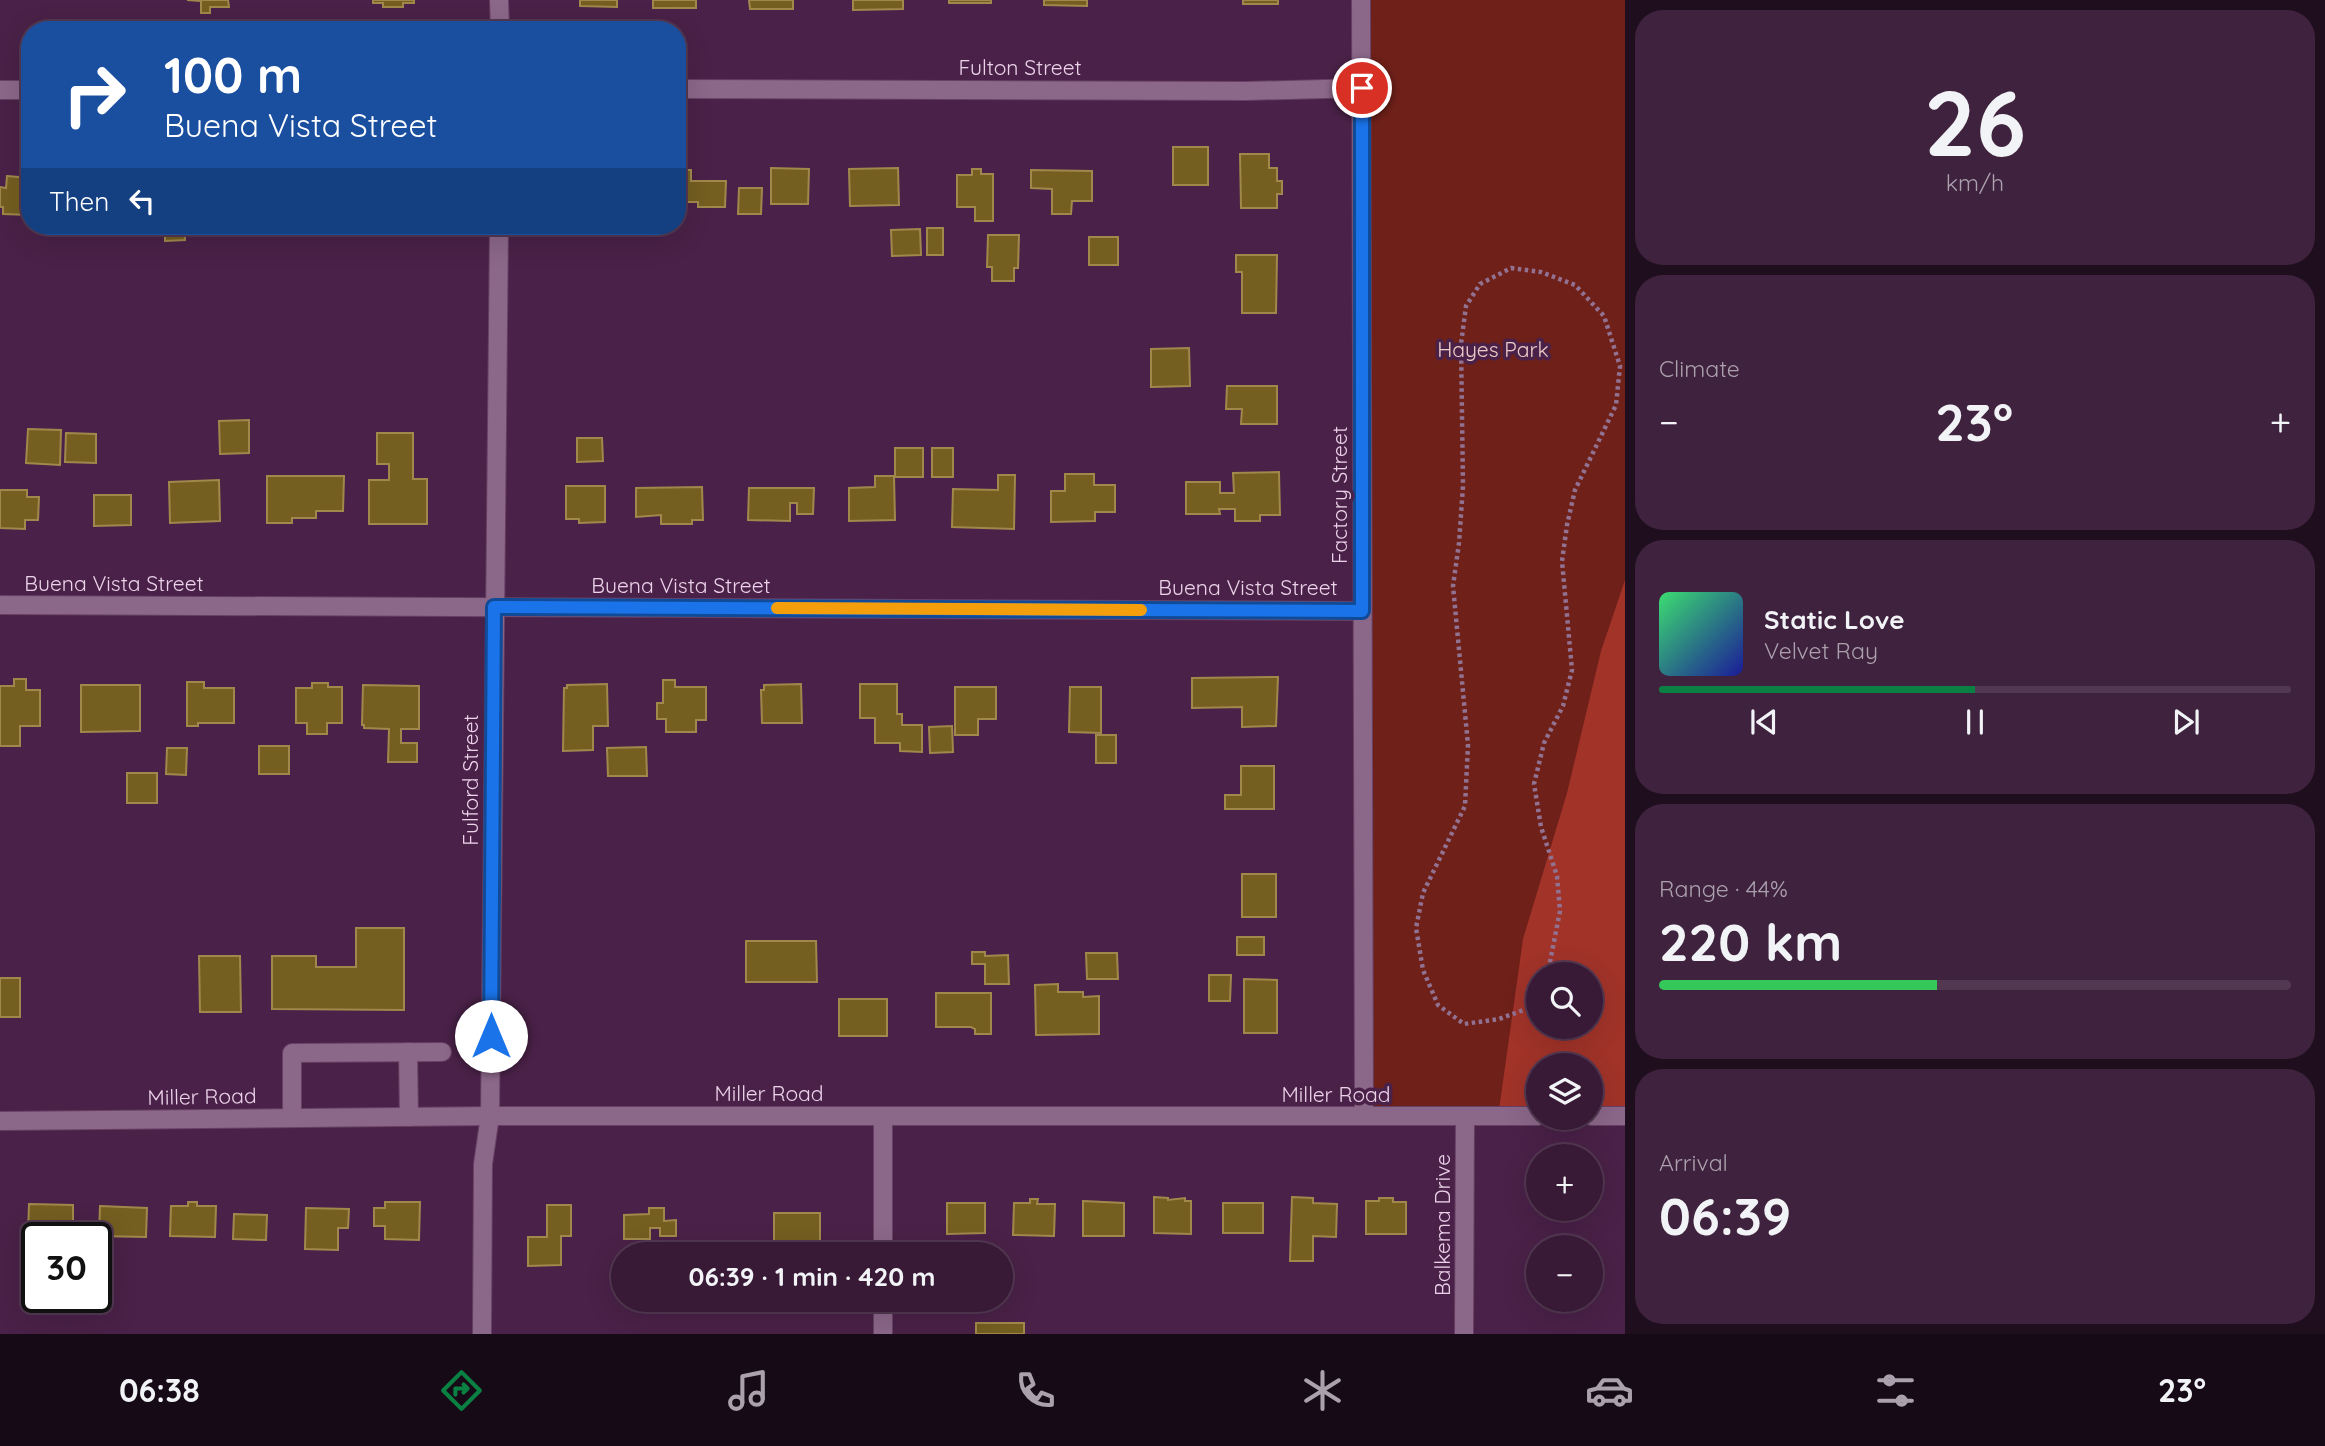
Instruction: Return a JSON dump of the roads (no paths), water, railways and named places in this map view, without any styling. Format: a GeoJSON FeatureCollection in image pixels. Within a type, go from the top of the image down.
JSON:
{"type":"FeatureCollection","features":[{"type":"Feature","properties":{"kind":"street"},"geometry":{"type":"LineString","coordinates":[[499,0],[500,21]]}},
{"type":"Feature","properties":{"kind":"street","name":"Factory Street"},"geometry":{"type":"LineString","coordinates":[[1361,0],[1364,1116]]}},
{"type":"Feature","properties":{"kind":"street","name":"Fulton Street"},"geometry":{"type":"LineString","coordinates":[[686,89],[1247,91],[1362,88]]}},
{"type":"Feature","properties":{"kind":"street"},"geometry":{"type":"LineString","coordinates":[[0,90],[21,90]]}},
{"type":"Feature","properties":{"kind":"street","name":"Fulford Street"},"geometry":{"type":"LineString","coordinates":[[482,1334],[483,1164],[491,1116],[499,235]]}},
{"type":"Feature","properties":{"kind":"street","name":"Buena Vista Street"},"geometry":{"type":"LineString","coordinates":[[0,606],[1362,611]]}},
{"type":"Feature","properties":{"kind":"street"},"geometry":{"type":"LineString","coordinates":[[408,1052],[409,1117]]}},
{"type":"Feature","properties":{"kind":"street"},"geometry":{"type":"LineString","coordinates":[[292,1118],[292,1053],[442,1052]]}},
{"type":"Feature","properties":{"kind":"street","name":"Miller Road"},"geometry":{"type":"LineString","coordinates":[[0,1121],[491,1116],[1526,1116]]}},
{"type":"Feature","properties":{"kind":"street"},"geometry":{"type":"LineString","coordinates":[[883,1116],[883,1242]]}},
{"type":"Feature","properties":{"kind":"street"},"geometry":{"type":"LineString","coordinates":[[1603,1116],[1625,1116]]}},
{"type":"Feature","properties":{"kind":"street","name":"Balkema Drive"},"geometry":{"type":"LineString","coordinates":[[1464,1334],[1465,1117]]}},
{"type":"Feature","properties":{"kind":"street"},"geometry":{"type":"LineString","coordinates":[[883,1312],[883,1334]]}},
{"type":"Feature","properties":{"kind":"park label","name":"Hayes Park"},"geometry":{"type":"Point","coordinates":[1493,349]}}]}
